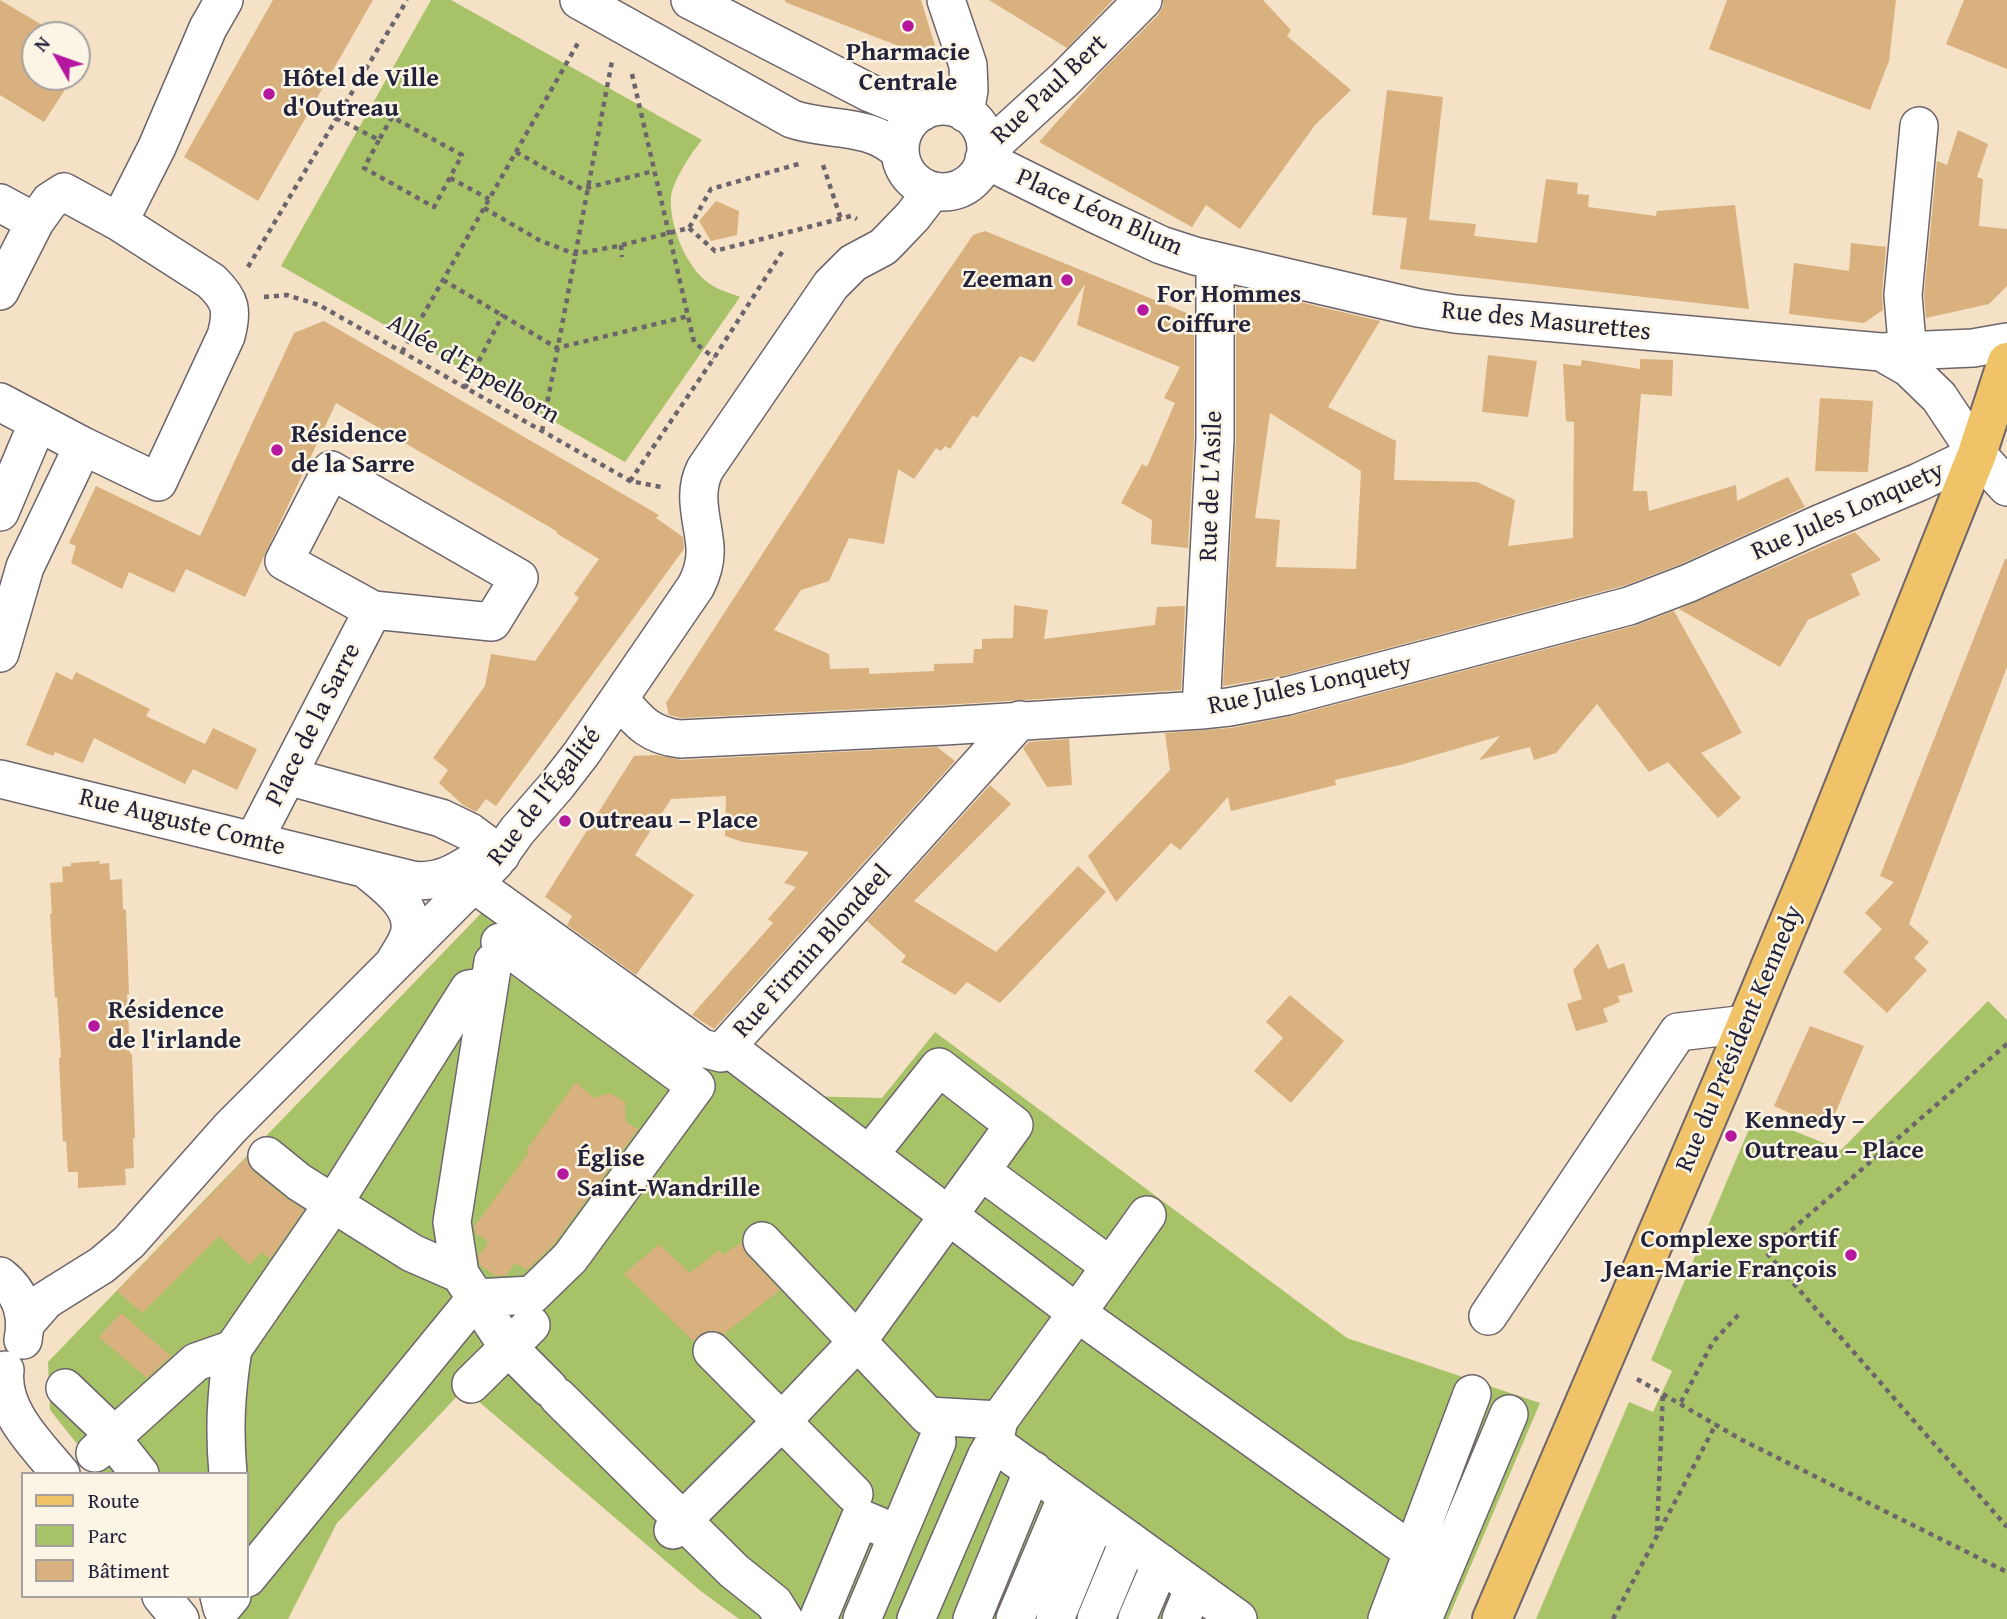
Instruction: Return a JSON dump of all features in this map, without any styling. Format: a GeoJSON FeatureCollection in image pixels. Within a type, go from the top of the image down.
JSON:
{"type":"FeatureCollection","features":[{"type":"Feature","properties":{"kind":"main road"},"geometry":{"type":"LineString","coordinates":[[1977,454],[2007,362]]}},
{"type":"Feature","properties":{"kind":"main road"},"geometry":{"type":"LineString","coordinates":[[1977,454],[2007,406]]}},
{"type":"Feature","properties":{"kind":"main road","name":"Rue du Président Kennedy"},"geometry":{"type":"LineString","coordinates":[[1492,1619],[1747,1024],[1977,454]]}},
{"type":"Feature","properties":{"kind":"street"},"geometry":{"type":"LineString","coordinates":[[119,222],[157,147],[197,52],[224,0]]}},
{"type":"Feature","properties":{"kind":"street"},"geometry":{"type":"LineString","coordinates":[[690,0],[857,86],[893,103],[922,112]]}},
{"type":"Feature","properties":{"kind":"street"},"geometry":{"type":"LineString","coordinates":[[932,191],[910,177],[904,168],[900,152],[904,131],[922,112],[944,106],[965,113],[970,84],[967,57],[946,0]]}},
{"type":"Feature","properties":{"kind":"street","name":"Rue Paul Bert"},"geometry":{"type":"LineString","coordinates":[[985,155],[1143,0]]}},
{"type":"Feature","properties":{"kind":"street"},"geometry":{"type":"LineString","coordinates":[[598,11],[792,119],[883,138],[900,152]]}},
{"type":"Feature","properties":{"kind":"street","name":"Place Léon Blum"},"geometry":{"type":"LineString","coordinates":[[932,191],[951,191],[967,184],[980,171],[985,155],[981,129],[965,113]]}},
{"type":"Feature","properties":{"kind":"street"},"geometry":{"type":"LineString","coordinates":[[1919,126],[1899,357],[1947,407],[1977,454],[2007,487]]}},
{"type":"Feature","properties":{"kind":"street","name":"Place Léon Blum"},"geometry":{"type":"LineString","coordinates":[[985,155],[1035,186],[1161,245],[1215,261]]}},
{"type":"Feature","properties":{"kind":"street","name":"Rue de l'Égalité"},"geometry":{"type":"LineString","coordinates":[[26,1324],[46,1300],[102,1265],[129,1242],[216,1143],[474,884],[557,785],[620,700],[691,595],[702,573],[705,548],[698,494],[699,481],[705,469],[840,275],[853,263],[883,247],[913,216],[932,191]]}},
{"type":"Feature","properties":{"kind":"street"},"geometry":{"type":"LineString","coordinates":[[0,291],[35,222],[50,201],[64,192],[119,222],[211,281],[228,301],[231,314],[226,336],[158,482],[0,402]]}},
{"type":"Feature","properties":{"kind":"street"},"geometry":{"type":"LineString","coordinates":[[0,203],[35,222]]}},
{"type":"Feature","properties":{"kind":"street","name":"Rue des Masurettes"},"geometry":{"type":"LineString","coordinates":[[1215,261],[1435,311],[1899,357],[2007,342]]}},
{"type":"Feature","properties":{"kind":"street","name":"Rue de L'Asile"},"geometry":{"type":"LineString","coordinates":[[1201,710],[1215,439],[1215,261]]}},
{"type":"Feature","properties":{"kind":"street"},"geometry":{"type":"LineString","coordinates":[[0,512],[38,422]]}},
{"type":"Feature","properties":{"kind":"street"},"geometry":{"type":"LineString","coordinates":[[0,653],[25,567],[83,446]]}},
{"type":"Feature","properties":{"kind":"street","name":"Rue Jules Lonquety"},"geometry":{"type":"LineString","coordinates":[[620,700],[650,731],[680,739],[944,726],[1229,707],[1314,690],[1629,606],[1689,583],[1977,454]]}},
{"type":"Feature","properties":{"kind":"street"},"geometry":{"type":"LineString","coordinates":[[331,470],[519,578],[492,622],[373,610],[284,561],[331,470]]}},
{"type":"Feature","properties":{"kind":"street","name":"Place de la Sarre"},"geometry":{"type":"LineString","coordinates":[[254,840],[373,610]]}},
{"type":"Feature","properties":{"kind":"street","name":"Rue Firmin Blondeel"},"geometry":{"type":"LineString","coordinates":[[474,884],[508,928],[702,1048],[721,1053],[1020,720]]}},
{"type":"Feature","properties":{"kind":"street"},"geometry":{"type":"LineString","coordinates":[[288,776],[441,818],[504,845]]}},
{"type":"Feature","properties":{"kind":"street","name":"Rue Auguste Comte"},"geometry":{"type":"LineString","coordinates":[[0,779],[412,880],[443,878],[504,845]]}},
{"type":"Feature","properties":{"kind":"street","name":"Rue Auguste Comte"},"geometry":{"type":"LineString","coordinates":[[365,868],[402,903],[409,918],[410,933],[394,962]]}},
{"type":"Feature","properties":{"kind":"street"},"geometry":{"type":"LineString","coordinates":[[508,928],[696,1086],[570,1258],[532,1295],[468,1286],[452,1222],[488,986],[492,967],[508,928]]}},
{"type":"Feature","properties":{"kind":"street"},"geometry":{"type":"LineString","coordinates":[[228,1472],[225,1422],[233,1349],[333,1204],[469,989],[488,986]]}},
{"type":"Feature","properties":{"kind":"street"},"geometry":{"type":"LineString","coordinates":[[1488,1316],[1678,1032],[1747,1024]]}},
{"type":"Feature","properties":{"kind":"street"},"geometry":{"type":"LineString","coordinates":[[727,1047],[1077,1313],[1442,1573]]}},
{"type":"Feature","properties":{"kind":"street"},"geometry":{"type":"LineString","coordinates":[[678,1525],[857,1342],[1014,1125],[939,1067],[869,1155]]}},
{"type":"Feature","properties":{"kind":"street"},"geometry":{"type":"LineString","coordinates":[[267,1156],[299,1182],[333,1204],[468,1286],[520,1336],[553,1393],[678,1525],[774,1603],[784,1619]]}},
{"type":"Feature","properties":{"kind":"street"},"geometry":{"type":"LineString","coordinates":[[981,1171],[1110,1266]]}},
{"type":"Feature","properties":{"kind":"street"},"geometry":{"type":"LineString","coordinates":[[916,1619],[996,1431],[1147,1215]]}},
{"type":"Feature","properties":{"kind":"street"},"geometry":{"type":"LineString","coordinates":[[762,1241],[928,1416],[996,1431],[1033,1470],[1161,1563],[1188,1603],[1230,1617]]}},
{"type":"Feature","properties":{"kind":"street"},"geometry":{"type":"LineString","coordinates":[[0,1276],[17,1295],[26,1324],[19,1353],[2,1371],[3,1388],[11,1409],[59,1472]]}},
{"type":"Feature","properties":{"kind":"street"},"geometry":{"type":"LineString","coordinates":[[248,1571],[468,1286]]}},
{"type":"Feature","properties":{"kind":"street"},"geometry":{"type":"LineString","coordinates":[[471,1384],[520,1336]]}},
{"type":"Feature","properties":{"kind":"street"},"geometry":{"type":"LineString","coordinates":[[104,1444],[196,1362],[233,1349]]}},
{"type":"Feature","properties":{"kind":"street"},"geometry":{"type":"LineString","coordinates":[[712,1351],[854,1494]]}},
{"type":"Feature","properties":{"kind":"street"},"geometry":{"type":"LineString","coordinates":[[65,1388],[104,1444],[121,1450],[138,1472]]}},
{"type":"Feature","properties":{"kind":"street"},"geometry":{"type":"LineString","coordinates":[[1387,1619],[1472,1394]]}},
{"type":"Feature","properties":{"kind":"street"},"geometry":{"type":"LineString","coordinates":[[1423,1619],[1509,1414]]}},
{"type":"Feature","properties":{"kind":"street"},"geometry":{"type":"LineString","coordinates":[[862,1619],[937,1442]]}},
{"type":"Feature","properties":{"kind":"street"},"geometry":{"type":"LineString","coordinates":[[972,1619],[1033,1470]]}},
{"type":"Feature","properties":{"kind":"street"},"geometry":{"type":"LineString","coordinates":[[1015,1619],[1067,1496]]}},
{"type":"Feature","properties":{"kind":"street"},"geometry":{"type":"LineString","coordinates":[[1055,1619],[1097,1517]]}},
{"type":"Feature","properties":{"kind":"street"},"geometry":{"type":"LineString","coordinates":[[818,1619],[860,1518],[939,1565]]}},
{"type":"Feature","properties":{"kind":"street"},"geometry":{"type":"LineString","coordinates":[[1096,1619],[1129,1540]]}},
{"type":"Feature","properties":{"kind":"street"},"geometry":{"type":"LineString","coordinates":[[1137,1619],[1161,1563]]}},
{"type":"Feature","properties":{"kind":"street"},"geometry":{"type":"LineString","coordinates":[[163,1598],[180,1619]]}},
{"type":"Feature","properties":{"kind":"street"},"geometry":{"type":"LineString","coordinates":[[220,1598],[222,1608],[229,1598]]}},
{"type":"Feature","properties":{"kind":"path"},"geometry":{"type":"LineString","coordinates":[[228,301],[407,0]]}},
{"type":"Feature","properties":{"kind":"path"},"geometry":{"type":"LineString","coordinates":[[402,352],[598,11]]}},
{"type":"Feature","properties":{"kind":"path"},"geometry":{"type":"LineString","coordinates":[[598,11],[654,171],[694,342],[714,358]]}},
{"type":"Feature","properties":{"kind":"path"},"geometry":{"type":"LineString","coordinates":[[542,431],[588,187],[598,11]]}},
{"type":"Feature","properties":{"kind":"path"},"geometry":{"type":"LineString","coordinates":[[392,117],[462,155],[434,207],[364,169],[379,140],[392,117]]}},
{"type":"Feature","properties":{"kind":"path"},"geometry":{"type":"LineString","coordinates":[[336,118],[379,140]]}},
{"type":"Feature","properties":{"kind":"path"},"geometry":{"type":"LineString","coordinates":[[484,208],[539,240],[575,254],[621,245],[689,228],[711,189],[837,152],[853,130]]}},
{"type":"Feature","properties":{"kind":"path"},"geometry":{"type":"LineString","coordinates":[[516,152],[582,189],[654,171]]}},
{"type":"Feature","properties":{"kind":"path"},"geometry":{"type":"LineString","coordinates":[[821,157],[841,219]]}},
{"type":"Feature","properties":{"kind":"path"},"geometry":{"type":"LineString","coordinates":[[450,177],[489,199]]}},
{"type":"Feature","properties":{"kind":"path"},"geometry":{"type":"LineString","coordinates":[[689,228],[715,251],[851,216],[890,240]]}},
{"type":"Feature","properties":{"kind":"path"},"geometry":{"type":"LineString","coordinates":[[621,245],[622,257]]}},
{"type":"Feature","properties":{"kind":"path"},"geometry":{"type":"LineString","coordinates":[[630,481],[714,358],[784,248]]}},
{"type":"Feature","properties":{"kind":"path"},"geometry":{"type":"LineString","coordinates":[[443,280],[557,348],[689,316]]}},
{"type":"Feature","properties":{"kind":"path","name":"Allée d'Eppelborn"},"geometry":{"type":"LineString","coordinates":[[228,301],[287,295],[319,304],[630,481],[698,494]]}},
{"type":"Feature","properties":{"kind":"path"},"geometry":{"type":"LineString","coordinates":[[465,388],[503,314]]}},
{"type":"Feature","properties":{"kind":"path"},"geometry":{"type":"LineString","coordinates":[[2007,1044],[1766,1252],[2007,1527]]}},
{"type":"Feature","properties":{"kind":"path"},"geometry":{"type":"LineString","coordinates":[[1681,1403],[1713,1342],[1740,1313]]}},
{"type":"Feature","properties":{"kind":"path"},"geometry":{"type":"LineString","coordinates":[[1603,1360],[1742,1440],[2007,1572]]}},
{"type":"Feature","properties":{"kind":"path"},"geometry":{"type":"LineString","coordinates":[[1657,1535],[1662,1392]]}},
{"type":"Feature","properties":{"kind":"path"},"geometry":{"type":"LineString","coordinates":[[1613,1619],[1716,1424]]}},
{"type":"Feature","properties":{"kind":"green space"},"geometry":{"type":"Polygon","coordinates":[[[431,0],[451,0],[702,140],[672,190],[671,208],[676,233],[687,257],[701,277],[717,288],[740,297],[625,462],[281,266],[431,0]]]}},
{"type":"Feature","properties":{"kind":"green space"},"geometry":{"type":"Polygon","coordinates":[[[490,904],[799,1096],[882,1098],[935,1032],[1347,1338],[1540,1403],[1448,1619],[739,1619],[702,1592],[464,1389],[337,1523],[288,1619],[218,1619],[201,1598],[248,1598],[248,1472],[99,1472],[50,1410],[48,1362],[490,904]]]}},
{"type":"Feature","properties":{"kind":"green space","name":"Complexe sportif Jean-Marie François"},"geometry":{"type":"Polygon","coordinates":[[[1988,1001],[2007,1020],[2007,1619],[1536,1619],[1629,1402],[1653,1412],[1672,1371],[1651,1360],[1755,1115],[1841,1150],[1988,1001]]]}},
{"type":"Feature","properties":{"kind":"building"},"geometry":{"type":"Polygon","coordinates":[[[0,0],[35,21],[21,21],[21,91],[64,91],[44,122],[0,95],[0,0]]]}},
{"type":"Feature","properties":{"kind":"building","name":"Hôtel de Ville d'Outreau"},"geometry":{"type":"Polygon","coordinates":[[[273,0],[373,0],[258,201],[184,157],[273,0]]]}},
{"type":"Feature","properties":{"kind":"building"},"geometry":{"type":"Polygon","coordinates":[[[921,0],[940,62],[785,2],[921,0]]]}},
{"type":"Feature","properties":{"kind":"building"},"geometry":{"type":"Polygon","coordinates":[[[989,0],[1113,0],[1067,48],[989,0]]]}},
{"type":"Feature","properties":{"kind":"building"},"geometry":{"type":"Polygon","coordinates":[[[1163,0],[1263,0],[1291,30],[1287,36],[1351,90],[1315,125],[1240,229],[1206,205],[1192,227],[1039,142],[1103,70],[1158,15],[1163,0]]]}},
{"type":"Feature","properties":{"kind":"building"},"geometry":{"type":"Polygon","coordinates":[[[1727,0],[1896,0],[1889,61],[1870,110],[1709,49],[1727,0]]]}},
{"type":"Feature","properties":{"kind":"building"},"geometry":{"type":"Polygon","coordinates":[[[1964,0],[2007,0],[2007,69],[1946,44],[1964,0]]]}},
{"type":"Feature","properties":{"kind":"building"},"geometry":{"type":"Polygon","coordinates":[[[1387,90],[1443,97],[1429,220],[1476,224],[1474,236],[1537,243],[1546,179],[1578,183],[1577,194],[1589,195],[1588,207],[1656,216],[1657,211],[1735,205],[1749,309],[1400,269],[1407,218],[1372,215],[1387,90]]]}},
{"type":"Feature","properties":{"kind":"building"},"geometry":{"type":"Polygon","coordinates":[[[1958,130],[1988,144],[1977,177],[1983,179],[1979,226],[2007,229],[2007,286],[1989,304],[1926,318],[1924,295],[1937,161],[1947,165],[1958,130]]]}},
{"type":"Feature","properties":{"kind":"building"},"geometry":{"type":"Polygon","coordinates":[[[716,201],[739,211],[737,235],[711,241],[699,221],[716,201]]]}},
{"type":"Feature","properties":{"kind":"building"},"geometry":{"type":"Polygon","coordinates":[[[985,231],[1194,316],[1194,438],[1188,548],[1151,544],[1152,520],[1121,503],[1142,464],[1147,467],[1175,403],[1164,398],[1180,367],[1077,325],[1085,284],[1034,362],[1020,356],[977,418],[973,415],[950,449],[945,446],[941,451],[936,448],[914,479],[898,469],[884,544],[849,538],[829,581],[801,590],[774,630],[829,654],[830,669],[869,668],[869,674],[934,671],[934,664],[973,663],[974,649],[982,649],[982,639],[1013,638],[1014,605],[1048,610],[1044,639],[1155,625],[1157,607],[1185,606],[1181,690],[681,718],[669,715],[666,703],[897,346],[973,235],[985,231]]]}},
{"type":"Feature","properties":{"kind":"building"},"geometry":{"type":"Polygon","coordinates":[[[1851,243],[1886,247],[1883,310],[1864,323],[1789,314],[1794,263],[1849,271],[1851,243]]]}},
{"type":"Feature","properties":{"kind":"building"},"geometry":{"type":"Polygon","coordinates":[[[1236,287],[1380,321],[1328,407],[1396,441],[1394,480],[1477,482],[1515,500],[1508,546],[1573,538],[1574,422],[1566,421],[1563,364],[1581,366],[1582,360],[1640,369],[1640,359],[1673,360],[1672,396],[1641,394],[1633,491],[1647,491],[1649,511],[1736,485],[1737,501],[1788,477],[1805,507],[1681,564],[1623,586],[1282,676],[1223,686],[1236,439],[1236,287]],[[1270,413],[1255,518],[1280,520],[1276,567],[1356,569],[1361,471],[1270,413]]]}},
{"type":"Feature","properties":{"kind":"building"},"geometry":{"type":"Polygon","coordinates":[[[324,321],[659,515],[656,518],[683,537],[684,549],[496,806],[486,799],[476,812],[463,805],[439,783],[448,770],[433,758],[485,686],[491,654],[535,661],[579,598],[574,594],[599,559],[556,533],[558,532],[336,403],[245,597],[186,569],[174,593],[129,572],[122,589],[71,563],[76,546],[69,543],[96,486],[200,536],[294,333],[324,321]]]}},
{"type":"Feature","properties":{"kind":"building"},"geometry":{"type":"Polygon","coordinates":[[[1488,355],[1537,361],[1528,417],[1482,412],[1488,355]]]}},
{"type":"Feature","properties":{"kind":"building"},"geometry":{"type":"Polygon","coordinates":[[[1820,398],[1873,401],[1868,472],[1815,471],[1820,398]]]}},
{"type":"Feature","properties":{"kind":"building"},"geometry":{"type":"Polygon","coordinates":[[[1855,532],[1881,560],[1851,574],[1860,595],[1808,620],[1780,667],[1679,609],[1855,532]]]}},
{"type":"Feature","properties":{"kind":"building"},"geometry":{"type":"Polygon","coordinates":[[[2005,559],[2007,667],[1909,924],[1929,942],[1914,958],[1927,970],[1887,1013],[1843,972],[1882,929],[1865,913],[1894,882],[1880,876],[2005,559]]]}},
{"type":"Feature","properties":{"kind":"building"},"geometry":{"type":"Polygon","coordinates":[[[1674,611],[1742,733],[1701,753],[1741,798],[1718,818],[1668,762],[1649,772],[1597,704],[1556,753],[1534,760],[1530,747],[1479,760],[1500,736],[1404,764],[1335,780],[1336,785],[1231,811],[1228,797],[1180,850],[1171,843],[1116,902],[1088,856],[1170,770],[1165,733],[1231,728],[1292,716],[1634,626],[1674,611]]]}},
{"type":"Feature","properties":{"kind":"building"},"geometry":{"type":"Polygon","coordinates":[[[56,672],[72,680],[76,672],[150,709],[146,716],[205,744],[213,728],[257,749],[237,790],[193,769],[185,784],[94,738],[83,763],[55,752],[53,756],[26,745],[56,672]]]}},
{"type":"Feature","properties":{"kind":"building"},"geometry":{"type":"Polygon","coordinates":[[[1069,739],[1072,785],[1047,787],[1023,748],[1029,742],[1069,739]]]}},
{"type":"Feature","properties":{"kind":"building"},"geometry":{"type":"Polygon","coordinates":[[[937,747],[955,761],[714,1029],[692,1015],[773,923],[768,919],[796,887],[784,883],[809,852],[743,842],[725,836],[726,796],[671,799],[635,855],[694,895],[636,975],[567,925],[572,916],[545,897],[634,756],[657,755],[681,760],[937,747]]]}},
{"type":"Feature","properties":{"kind":"building"},"geometry":{"type":"Polygon","coordinates":[[[990,785],[1011,804],[914,901],[996,952],[1078,866],[1106,892],[1000,1003],[967,982],[955,995],[901,962],[906,956],[867,921],[990,785]]]}},
{"type":"Feature","properties":{"kind":"building","name":"Résidence de l'irlande"},"geometry":{"type":"Polygon","coordinates":[[[100,861],[99,864],[109,863],[110,880],[122,879],[123,909],[126,910],[134,1168],[125,1169],[126,1185],[78,1188],[78,1172],[68,1172],[66,1141],[63,1142],[61,1057],[57,997],[55,998],[50,883],[63,882],[62,867],[71,866],[71,863],[100,861]]]}},
{"type":"Feature","properties":{"kind":"building"},"geometry":{"type":"Polygon","coordinates":[[[1598,943],[1608,969],[1624,963],[1633,992],[1618,996],[1620,1002],[1603,1009],[1608,1022],[1576,1031],[1567,1004],[1582,999],[1573,970],[1598,943]]]}},
{"type":"Feature","properties":{"kind":"building"},"geometry":{"type":"Polygon","coordinates":[[[1290,995],[1344,1041],[1291,1103],[1254,1071],[1283,1038],[1266,1022],[1290,995]]]}},
{"type":"Feature","properties":{"kind":"building"},"geometry":{"type":"Polygon","coordinates":[[[1810,1026],[1864,1046],[1828,1130],[1774,1106],[1810,1026]]]}},
{"type":"Feature","properties":{"kind":"building","name":"Église Saint-Wandrille"},"geometry":{"type":"Polygon","coordinates":[[[576,1082],[594,1098],[610,1093],[625,1102],[626,1122],[638,1129],[554,1244],[527,1270],[515,1263],[507,1275],[496,1276],[480,1265],[478,1256],[489,1242],[475,1233],[474,1227],[576,1082]]]}},
{"type":"Feature","properties":{"kind":"building"},"geometry":{"type":"Polygon","coordinates":[[[247,1157],[254,1172],[304,1210],[270,1259],[261,1252],[250,1265],[219,1236],[142,1313],[117,1291],[247,1157]]]}},
{"type":"Feature","properties":{"kind":"building"},"geometry":{"type":"Polygon","coordinates":[[[742,1242],[747,1255],[780,1290],[724,1334],[707,1331],[694,1342],[624,1274],[659,1244],[690,1273],[719,1250],[723,1255],[742,1242]]]}},
{"type":"Feature","properties":{"kind":"building"},"geometry":{"type":"Polygon","coordinates":[[[121,1313],[171,1356],[147,1378],[99,1337],[121,1313]]]}},
{"type":"Feature","properties":{"kind":"place","name":"Pharmacie Centrale"},"geometry":{"type":"Point","coordinates":[908,26]}},
{"type":"Feature","properties":{"kind":"place","name":"Hôtel de Ville d'Outreau"},"geometry":{"type":"Point","coordinates":[269,94]}},
{"type":"Feature","properties":{"kind":"place","name":"Zeeman"},"geometry":{"type":"Point","coordinates":[1067,280]}},
{"type":"Feature","properties":{"kind":"place","name":"For Hommes Coiffure"},"geometry":{"type":"Point","coordinates":[1143,310]}},
{"type":"Feature","properties":{"kind":"place","name":"Résidence de la Sarre"},"geometry":{"type":"Point","coordinates":[277,450]}},
{"type":"Feature","properties":{"kind":"place","name":"Outreau – Place"},"geometry":{"type":"Point","coordinates":[565,821]}},
{"type":"Feature","properties":{"kind":"place","name":"Résidence de l'irlande"},"geometry":{"type":"Point","coordinates":[94,1026]}},
{"type":"Feature","properties":{"kind":"place","name":"Kennedy – Outreau – Place"},"geometry":{"type":"Point","coordinates":[1731,1136]}},
{"type":"Feature","properties":{"kind":"place","name":"Église Saint-Wandrille"},"geometry":{"type":"Point","coordinates":[563,1174]}},
{"type":"Feature","properties":{"kind":"place","name":"Complexe sportif Jean-Marie François"},"geometry":{"type":"Point","coordinates":[1851,1255]}}]}
